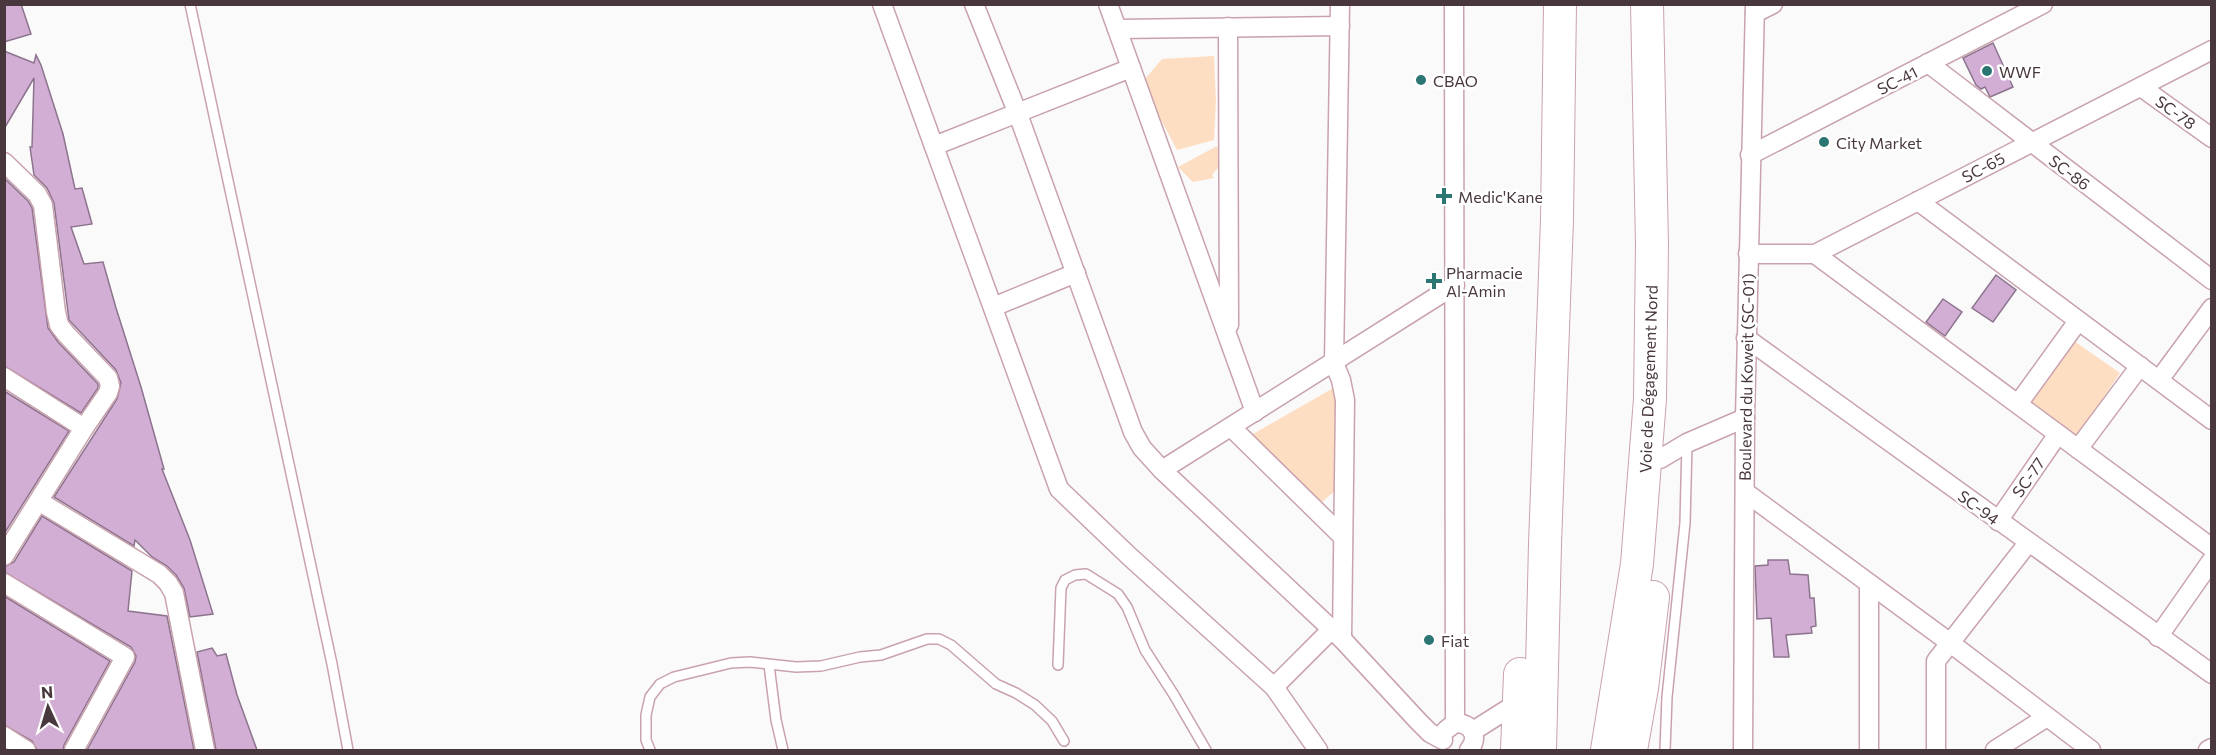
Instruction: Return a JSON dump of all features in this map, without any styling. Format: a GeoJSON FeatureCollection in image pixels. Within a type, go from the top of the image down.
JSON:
{"type":"FeatureCollection","features":[{"type":"Feature","properties":{"kind":"highway"},"geometry":{"type":"LineString","coordinates":[[1516,750],[1530,704],[1557,220],[1560,4]]}},
{"type":"Feature","properties":{"kind":"highway","name":"Voie de Dégagement Nord"},"geometry":{"type":"LineString","coordinates":[[1607,750],[1637,564],[1648,440],[1653,245],[1647,4]]}},
{"type":"Feature","properties":{"kind":"highway"},"geometry":{"type":"LineString","coordinates":[[1631,750],[1642,688],[1674,451],[1663,361],[1662,303],[1653,245]]}},
{"type":"Feature","properties":{"kind":"highway"},"geometry":{"type":"LineString","coordinates":[[1530,704],[1540,750]]}},
{"type":"Feature","properties":{"kind":"street"},"geometry":{"type":"LineString","coordinates":[[882,4],[1059,489],[1129,556],[1274,687],[1318,750]]}},
{"type":"Feature","properties":{"kind":"street"},"geometry":{"type":"LineString","coordinates":[[974,4],[1018,114],[1133,432],[1142,448],[1162,470],[1337,634],[1418,721],[1446,745]]}},
{"type":"Feature","properties":{"kind":"street"},"geometry":{"type":"LineString","coordinates":[[1108,4],[1255,412]]}},
{"type":"Feature","properties":{"kind":"street"},"geometry":{"type":"LineString","coordinates":[[1274,687],[1337,634],[1343,537],[1345,400],[1334,363],[1340,4]]}},
{"type":"Feature","properties":{"kind":"street"},"geometry":{"type":"LineString","coordinates":[[1454,4],[1455,723]]}},
{"type":"Feature","properties":{"kind":"street"},"geometry":{"type":"LineString","coordinates":[[1755,9],[1773,4]]}},
{"type":"Feature","properties":{"kind":"street","name":"SC-41"},"geometry":{"type":"LineString","coordinates":[[1750,155],[2043,4]]}},
{"type":"Feature","properties":{"kind":"street","name":"Boulevard du Koweit (SC-01)"},"geometry":{"type":"LineString","coordinates":[[1743,750],[1746,338],[1755,9]]}},
{"type":"Feature","properties":{"kind":"street"},"geometry":{"type":"LineString","coordinates":[[1117,29],[1340,26]]}},
{"type":"Feature","properties":{"kind":"street"},"geometry":{"type":"LineString","coordinates":[[1228,27],[1229,339]]}},
{"type":"Feature","properties":{"kind":"street","name":"SC-65"},"geometry":{"type":"LineString","coordinates":[[1748,254],[1815,254],[2211,50]]}},
{"type":"Feature","properties":{"kind":"street","name":"SC-86"},"geometry":{"type":"LineString","coordinates":[[1928,63],[2211,280]]}},
{"type":"Feature","properties":{"kind":"street"},"geometry":{"type":"LineString","coordinates":[[934,146],[1131,68]]}},
{"type":"Feature","properties":{"kind":"street","name":"SC-78"},"geometry":{"type":"LineString","coordinates":[[2140,87],[2211,138]]}},
{"type":"Feature","properties":{"kind":"street"},"geometry":{"type":"LineString","coordinates":[[4,162],[37,194],[44,205],[59,325],[108,378],[110,386],[108,393],[4,556]]}},
{"type":"Feature","properties":{"kind":"street"},"geometry":{"type":"LineString","coordinates":[[1918,201],[2211,420]]}},
{"type":"Feature","properties":{"kind":"street"},"geometry":{"type":"LineString","coordinates":[[1815,254],[2211,548]]}},
{"type":"Feature","properties":{"kind":"street"},"geometry":{"type":"LineString","coordinates":[[993,307],[1076,273]]}},
{"type":"Feature","properties":{"kind":"street"},"geometry":{"type":"LineString","coordinates":[[1162,470],[1232,428],[1455,285]]}},
{"type":"Feature","properties":{"kind":"street"},"geometry":{"type":"LineString","coordinates":[[2158,380],[2211,308]]}},
{"type":"Feature","properties":{"kind":"street"},"geometry":{"type":"LineString","coordinates":[[2018,404],[2078,321]]}},
{"type":"Feature","properties":{"kind":"street","name":"SC-94"},"geometry":{"type":"LineString","coordinates":[[1746,338],[2211,674]]}},
{"type":"Feature","properties":{"kind":"street"},"geometry":{"type":"LineString","coordinates":[[2078,449],[2140,366]]}},
{"type":"Feature","properties":{"kind":"street"},"geometry":{"type":"LineString","coordinates":[[4,377],[84,428]]}},
{"type":"Feature","properties":{"kind":"street"},"geometry":{"type":"LineString","coordinates":[[1674,451],[1745,418]]}},
{"type":"Feature","properties":{"kind":"street"},"geometry":{"type":"LineString","coordinates":[[1232,428],[1343,537]]}},
{"type":"Feature","properties":{"kind":"street","name":"SC-77"},"geometry":{"type":"LineString","coordinates":[[1998,521],[2058,434]]}},
{"type":"Feature","properties":{"kind":"street"},"geometry":{"type":"LineString","coordinates":[[1745,492],[2091,750]]}},
{"type":"Feature","properties":{"kind":"street"},"geometry":{"type":"LineString","coordinates":[[40,502],[159,574],[168,583],[174,593],[205,750]]}},
{"type":"Feature","properties":{"kind":"street"},"geometry":{"type":"LineString","coordinates":[[1936,750],[1935,665],[1938,655],[2028,543]]}},
{"type":"Feature","properties":{"kind":"street"},"geometry":{"type":"LineString","coordinates":[[2158,637],[2211,560]]}},
{"type":"Feature","properties":{"kind":"street"},"geometry":{"type":"LineString","coordinates":[[4,583],[126,657],[74,750]]}},
{"type":"Feature","properties":{"kind":"street"},"geometry":{"type":"LineString","coordinates":[[1869,584],[1869,750]]}},
{"type":"Feature","properties":{"kind":"street"},"geometry":{"type":"LineString","coordinates":[[1473,731],[1530,704]]}},
{"type":"Feature","properties":{"kind":"street"},"geometry":{"type":"LineString","coordinates":[[1995,750],[2047,717]]}},
{"type":"Feature","properties":{"kind":"street"},"geometry":{"type":"LineString","coordinates":[[1455,723],[1468,726],[1473,731],[1474,745],[1469,750]]}},
{"type":"Feature","properties":{"kind":"street"},"geometry":{"type":"LineString","coordinates":[[1446,745],[1444,732],[1455,723]]}},
{"type":"Feature","properties":{"kind":"street"},"geometry":{"type":"LineString","coordinates":[[4,736],[26,750]]}},
{"type":"Feature","properties":{"kind":"lane"},"geometry":{"type":"LineString","coordinates":[[190,4],[330,653],[348,750]]}},
{"type":"Feature","properties":{"kind":"lane"},"geometry":{"type":"LineString","coordinates":[[1665,750],[1667,697],[1685,523],[1674,451]]}},
{"type":"Feature","properties":{"kind":"lane"},"geometry":{"type":"LineString","coordinates":[[1059,665],[1061,588],[1065,580],[1075,575],[1086,574],[1118,594],[1127,607],[1145,650],[1206,750]]}},
{"type":"Feature","properties":{"kind":"lane"},"geometry":{"type":"LineString","coordinates":[[650,750],[646,740],[646,715],[650,698],[660,684],[674,677],[731,663],[750,662],[796,667],[821,666],[860,657],[881,656],[927,639],[939,639],[951,645],[996,684],[1035,705],[1052,721],[1064,741]]}},
{"type":"Feature","properties":{"kind":"lane"},"geometry":{"type":"LineString","coordinates":[[769,665],[776,720],[783,750]]}},
{"type":"Feature","properties":{"kind":"shaded area"},"geometry":{"type":"Polygon","coordinates":[[[1214,56],[1216,101],[1214,140],[1177,150],[1153,105],[1145,79],[1162,59],[1214,56]]]}},
{"type":"Feature","properties":{"kind":"shaded area"},"geometry":{"type":"Polygon","coordinates":[[[1217,146],[1221,164],[1212,175],[1214,178],[1193,182],[1178,167],[1217,146]]]}},
{"type":"Feature","properties":{"kind":"shaded area"},"geometry":{"type":"Polygon","coordinates":[[[2071,339],[2120,373],[2067,450],[2017,415],[2071,339]]]}},
{"type":"Feature","properties":{"kind":"shaded area"},"geometry":{"type":"Polygon","coordinates":[[[1335,387],[1337,489],[1321,503],[1253,434],[1335,387]]]}},
{"type":"Feature","properties":{"kind":"building"},"geometry":{"type":"Polygon","coordinates":[[[4,4],[21,4],[31,34],[4,42],[4,4]]]}},
{"type":"Feature","properties":{"kind":"building","name":"WWF"},"geometry":{"type":"Polygon","coordinates":[[[1993,43],[2013,87],[1990,97],[1985,87],[1981,89],[1976,85],[1963,58],[1993,43]]]}},
{"type":"Feature","properties":{"kind":"building"},"geometry":{"type":"Polygon","coordinates":[[[4,51],[34,63],[36,55],[41,65],[63,134],[75,189],[82,188],[92,224],[71,227],[84,264],[103,262],[141,387],[164,469],[162,469],[190,540],[213,614],[190,617],[184,588],[167,566],[152,557],[135,540],[134,546],[54,497],[117,399],[121,383],[116,370],[69,320],[54,203],[47,188],[34,175],[30,147],[32,147],[34,78],[4,129],[4,51]]]}},
{"type":"Feature","properties":{"kind":"building"},"geometry":{"type":"Polygon","coordinates":[[[4,178],[28,201],[32,208],[48,328],[58,342],[98,384],[98,388],[81,413],[4,366],[4,178]]]}},
{"type":"Feature","properties":{"kind":"building"},"geometry":{"type":"Polygon","coordinates":[[[1996,275],[2016,290],[1993,322],[1972,308],[1996,275]]]}},
{"type":"Feature","properties":{"kind":"building"},"geometry":{"type":"Polygon","coordinates":[[[1943,299],[1962,312],[1945,336],[1926,322],[1943,299]]]}},
{"type":"Feature","properties":{"kind":"building"},"geometry":{"type":"Polygon","coordinates":[[[4,391],[69,431],[4,534],[4,391]]]}},
{"type":"Feature","properties":{"kind":"building"},"geometry":{"type":"Polygon","coordinates":[[[42,516],[132,571],[128,611],[167,616],[194,750],[87,750],[135,662],[136,656],[131,647],[4,572],[4,567],[14,562],[42,516]]]}},
{"type":"Feature","properties":{"kind":"building"},"geometry":{"type":"Polygon","coordinates":[[[1768,560],[1788,560],[1790,574],[1808,575],[1810,598],[1814,598],[1816,626],[1811,627],[1812,633],[1786,635],[1789,657],[1774,657],[1771,618],[1757,619],[1755,566],[1768,565],[1768,560]]]}},
{"type":"Feature","properties":{"kind":"building"},"geometry":{"type":"Polygon","coordinates":[[[4,596],[110,661],[63,750],[37,750],[32,741],[4,725],[4,596]]]}},
{"type":"Feature","properties":{"kind":"building"},"geometry":{"type":"Polygon","coordinates":[[[212,648],[217,656],[226,654],[237,695],[257,750],[216,750],[197,652],[212,648]]]}},
{"type":"Feature","properties":{"kind":"place","name":"WWF"},"geometry":{"type":"Point","coordinates":[1987,71]}},
{"type":"Feature","properties":{"kind":"place","name":"CBAO"},"geometry":{"type":"Point","coordinates":[1421,80]}},
{"type":"Feature","properties":{"kind":"place","name":"City Market"},"geometry":{"type":"Point","coordinates":[1824,142]}},
{"type":"Feature","properties":{"kind":"place","name":"Medic'Kane"},"geometry":{"type":"Point","coordinates":[1444,196]}},
{"type":"Feature","properties":{"kind":"place","name":"Pharmacie Al-Amin"},"geometry":{"type":"Point","coordinates":[1434,281]}},
{"type":"Feature","properties":{"kind":"place","name":"Fiat"},"geometry":{"type":"Point","coordinates":[1429,640]}}]}
